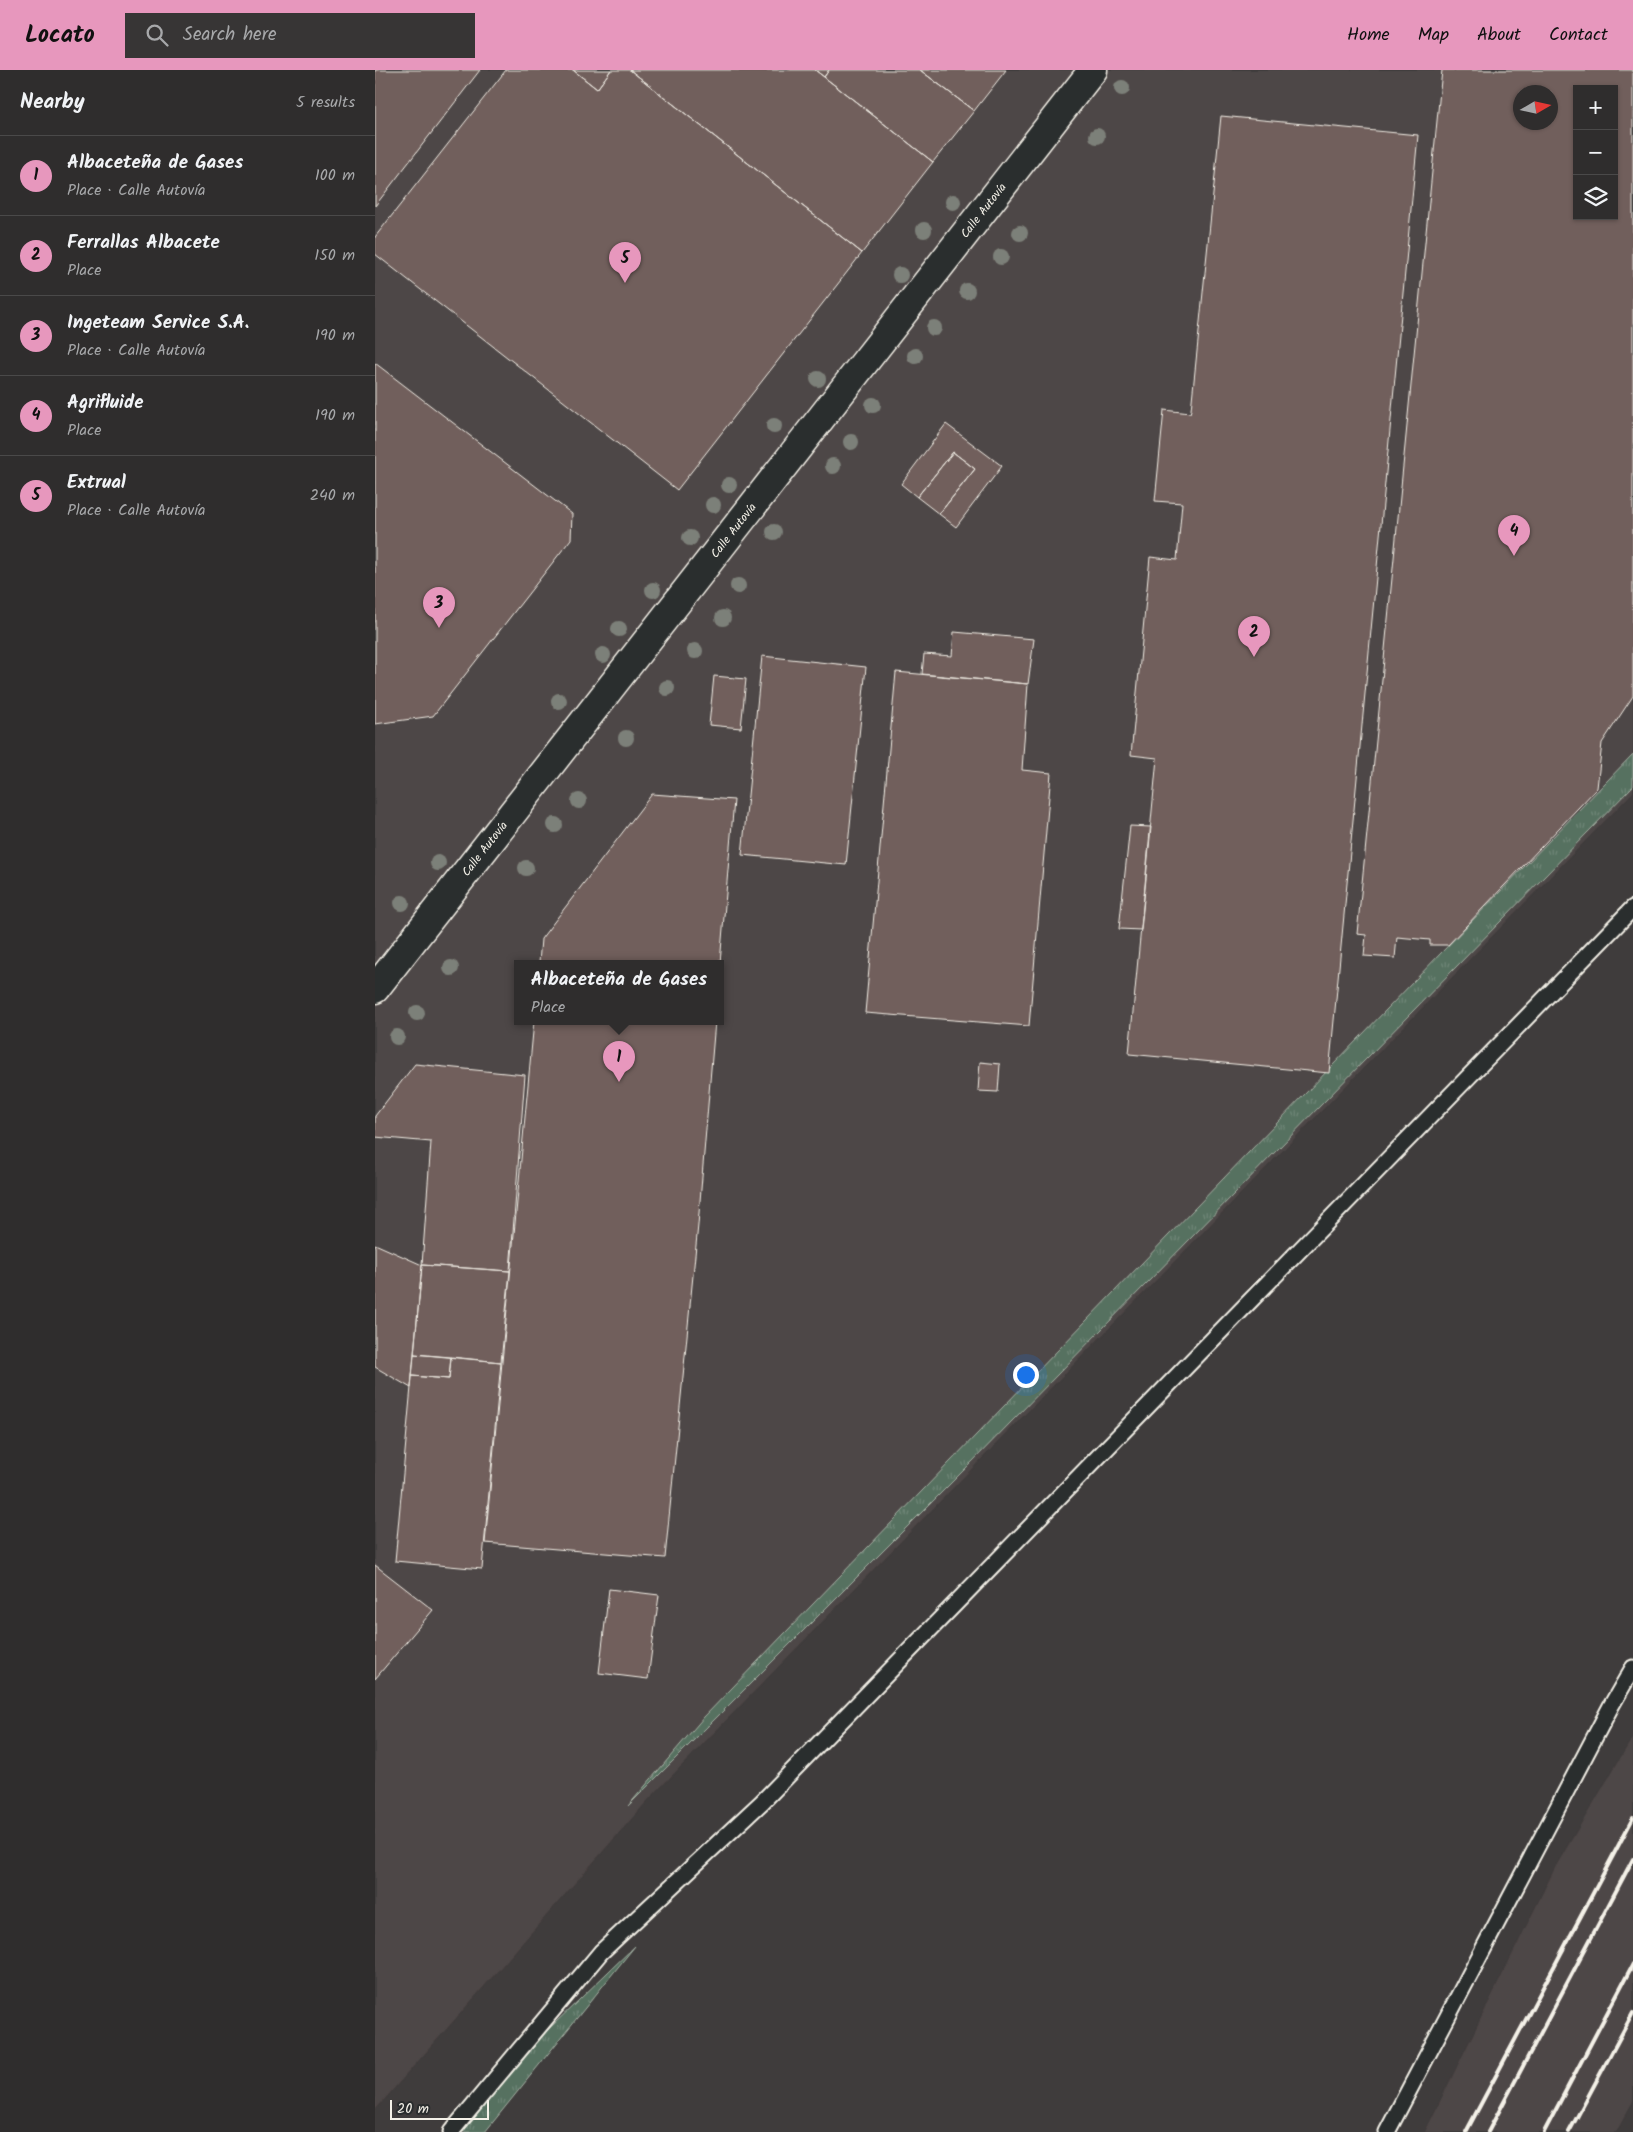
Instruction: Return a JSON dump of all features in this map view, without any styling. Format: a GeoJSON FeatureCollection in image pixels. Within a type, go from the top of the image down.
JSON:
{"type":"FeatureCollection","features":[{"type":"Feature","properties":{"kind":"street","name":"Calle Autovía"},"geometry":{"type":"LineString","coordinates":[[375,989],[1093,70]]}},
{"type":"Feature","properties":{"kind":"lane"},"geometry":{"type":"LineString","coordinates":[[451,2132],[601,1952],[762,1802],[1633,908]]}},
{"type":"Feature","properties":{"kind":"lane"},"geometry":{"type":"LineString","coordinates":[[1387,2132],[1611,1706],[1633,1668]]}},
{"type":"Feature","properties":{"kind":"shaded area"},"geometry":{"type":"Polygon","coordinates":[[[375,70],[1633,70],[1633,792],[648,1800],[375,2110],[375,70]]]}},
{"type":"Feature","properties":{"kind":"shaded area"},"geometry":{"type":"Polygon","coordinates":[[[1633,1737],[1633,2101],[1616,2132],[1425,2132],[1556,1866],[1633,1737]]]}},
{"type":"Feature","properties":{"kind":"green space"},"geometry":{"type":"Polygon","coordinates":[[[1633,754],[1633,786],[969,1465],[628,1806],[704,1717],[1633,754]]]}},
{"type":"Feature","properties":{"kind":"green space"},"geometry":{"type":"Polygon","coordinates":[[[635,1946],[485,2132],[442,2132],[635,1946]]]}},
{"type":"Feature","properties":{"kind":"building"},"geometry":{"type":"Polygon","coordinates":[[[375,70],[480,70],[375,206],[375,70]]]}},
{"type":"Feature","properties":{"kind":"building"},"geometry":{"type":"Polygon","coordinates":[[[506,70],[573,70],[597,89],[611,70],[630,70],[862,253],[677,490],[375,254],[375,237],[506,70]]]}},
{"type":"Feature","properties":{"kind":"building"},"geometry":{"type":"Polygon","coordinates":[[[573,70],[611,70],[597,89],[573,70]]]}},
{"type":"Feature","properties":{"kind":"building"},"geometry":{"type":"Polygon","coordinates":[[[630,70],[815,70],[933,162],[862,253],[630,70]]]}},
{"type":"Feature","properties":{"kind":"building"},"geometry":{"type":"Polygon","coordinates":[[[815,70],[829,70],[824,77],[815,70]]]}},
{"type":"Feature","properties":{"kind":"building"},"geometry":{"type":"Polygon","coordinates":[[[829,70],[920,70],[974,111],[933,162],[824,77],[829,70]]]}},
{"type":"Feature","properties":{"kind":"building"},"geometry":{"type":"Polygon","coordinates":[[[920,70],[1006,70],[974,111],[920,70]]]}},
{"type":"Feature","properties":{"kind":"building"},"geometry":{"type":"Polygon","coordinates":[[[1442,70],[1633,70],[1633,696],[1602,743],[1597,788],[1448,945],[1430,945],[1430,940],[1397,937],[1395,958],[1364,956],[1366,935],[1357,934],[1442,70]]]}},
{"type":"Feature","properties":{"kind":"building"},"geometry":{"type":"Polygon","coordinates":[[[1221,116],[1418,135],[1329,1073],[1129,1054],[1157,758],[1131,755],[1150,557],[1177,560],[1182,503],[1155,501],[1164,410],[1190,413],[1191,410],[1221,116]]]}},
{"type":"Feature","properties":{"kind":"building"},"geometry":{"type":"Polygon","coordinates":[[[375,363],[572,514],[571,539],[433,716],[375,724],[375,363]]]}},
{"type":"Feature","properties":{"kind":"building"},"geometry":{"type":"Polygon","coordinates":[[[946,424],[1002,466],[956,527],[939,514],[975,469],[953,452],[917,497],[901,484],[946,424]]]}},
{"type":"Feature","properties":{"kind":"building"},"geometry":{"type":"Polygon","coordinates":[[[953,452],[975,469],[939,514],[917,497],[953,452]]]}},
{"type":"Feature","properties":{"kind":"building"},"geometry":{"type":"Polygon","coordinates":[[[954,632],[1034,639],[1028,684],[922,674],[924,654],[952,656],[954,632]]]}},
{"type":"Feature","properties":{"kind":"building"},"geometry":{"type":"Polygon","coordinates":[[[762,656],[866,667],[846,865],[742,855],[762,656]]]}},
{"type":"Feature","properties":{"kind":"building"},"geometry":{"type":"Polygon","coordinates":[[[896,672],[1028,684],[1022,770],[1051,773],[1029,1026],[865,1013],[896,672]]]}},
{"type":"Feature","properties":{"kind":"building"},"geometry":{"type":"Polygon","coordinates":[[[714,676],[746,679],[741,728],[709,725],[714,676]]]}},
{"type":"Feature","properties":{"kind":"building"},"geometry":{"type":"Polygon","coordinates":[[[652,794],[734,800],[720,960],[539,960],[541,939],[652,794]]]}},
{"type":"Feature","properties":{"kind":"building"},"geometry":{"type":"Polygon","coordinates":[[[1130,826],[1151,827],[1141,930],[1119,929],[1130,826]]]}},
{"type":"Feature","properties":{"kind":"building"},"geometry":{"type":"Polygon","coordinates":[[[534,1025],[715,1025],[698,1225],[665,1558],[485,1543],[534,1025]]]}},
{"type":"Feature","properties":{"kind":"building"},"geometry":{"type":"Polygon","coordinates":[[[980,1062],[1000,1064],[998,1092],[978,1091],[980,1062]]]}},
{"type":"Feature","properties":{"kind":"building"},"geometry":{"type":"Polygon","coordinates":[[[415,1064],[525,1075],[510,1271],[422,1265],[431,1142],[375,1137],[375,1116],[415,1064]]]}},
{"type":"Feature","properties":{"kind":"building"},"geometry":{"type":"Polygon","coordinates":[[[375,1244],[422,1265],[411,1388],[375,1367],[375,1244]]]}},
{"type":"Feature","properties":{"kind":"building"},"geometry":{"type":"Polygon","coordinates":[[[422,1265],[510,1271],[501,1362],[414,1354],[422,1265]]]}},
{"type":"Feature","properties":{"kind":"building"},"geometry":{"type":"Polygon","coordinates":[[[414,1354],[451,1357],[449,1379],[412,1376],[414,1354]]]}},
{"type":"Feature","properties":{"kind":"building"},"geometry":{"type":"Polygon","coordinates":[[[451,1357],[501,1362],[482,1569],[395,1561],[412,1376],[449,1379],[451,1357]]]}},
{"type":"Feature","properties":{"kind":"building"},"geometry":{"type":"Polygon","coordinates":[[[375,1565],[433,1610],[375,1679],[375,1565]]]}},
{"type":"Feature","properties":{"kind":"building"},"geometry":{"type":"Polygon","coordinates":[[[609,1589],[659,1595],[648,1679],[599,1673],[609,1589]]]}},
{"type":"Feature","properties":{"kind":"railway"},"geometry":{"type":"LineString","coordinates":[[1466,2132],[1633,1818]]}},
{"type":"Feature","properties":{"kind":"railway"},"geometry":{"type":"LineString","coordinates":[[1488,2132],[1633,1859]]}},
{"type":"Feature","properties":{"kind":"railway"},"geometry":{"type":"LineString","coordinates":[[1544,2132],[1633,1964]]}},
{"type":"Feature","properties":{"kind":"railway"},"geometry":{"type":"LineString","coordinates":[[1569,2132],[1633,2013]]}},
{"type":"Feature","properties":{"kind":"place","name":"Extrual"},"geometry":{"type":"Point","coordinates":[625,283]}},
{"type":"Feature","properties":{"kind":"place","name":"Agrifluide"},"geometry":{"type":"Point","coordinates":[1514,556]}},
{"type":"Feature","properties":{"kind":"place","name":"Ingeteam Service S.A."},"geometry":{"type":"Point","coordinates":[439,628]}},
{"type":"Feature","properties":{"kind":"place","name":"Ferrallas Albacete"},"geometry":{"type":"Point","coordinates":[1254,657]}},
{"type":"Feature","properties":{"kind":"place","name":"Albaceteña de Gases"},"geometry":{"type":"Point","coordinates":[619,1082]}}]}
